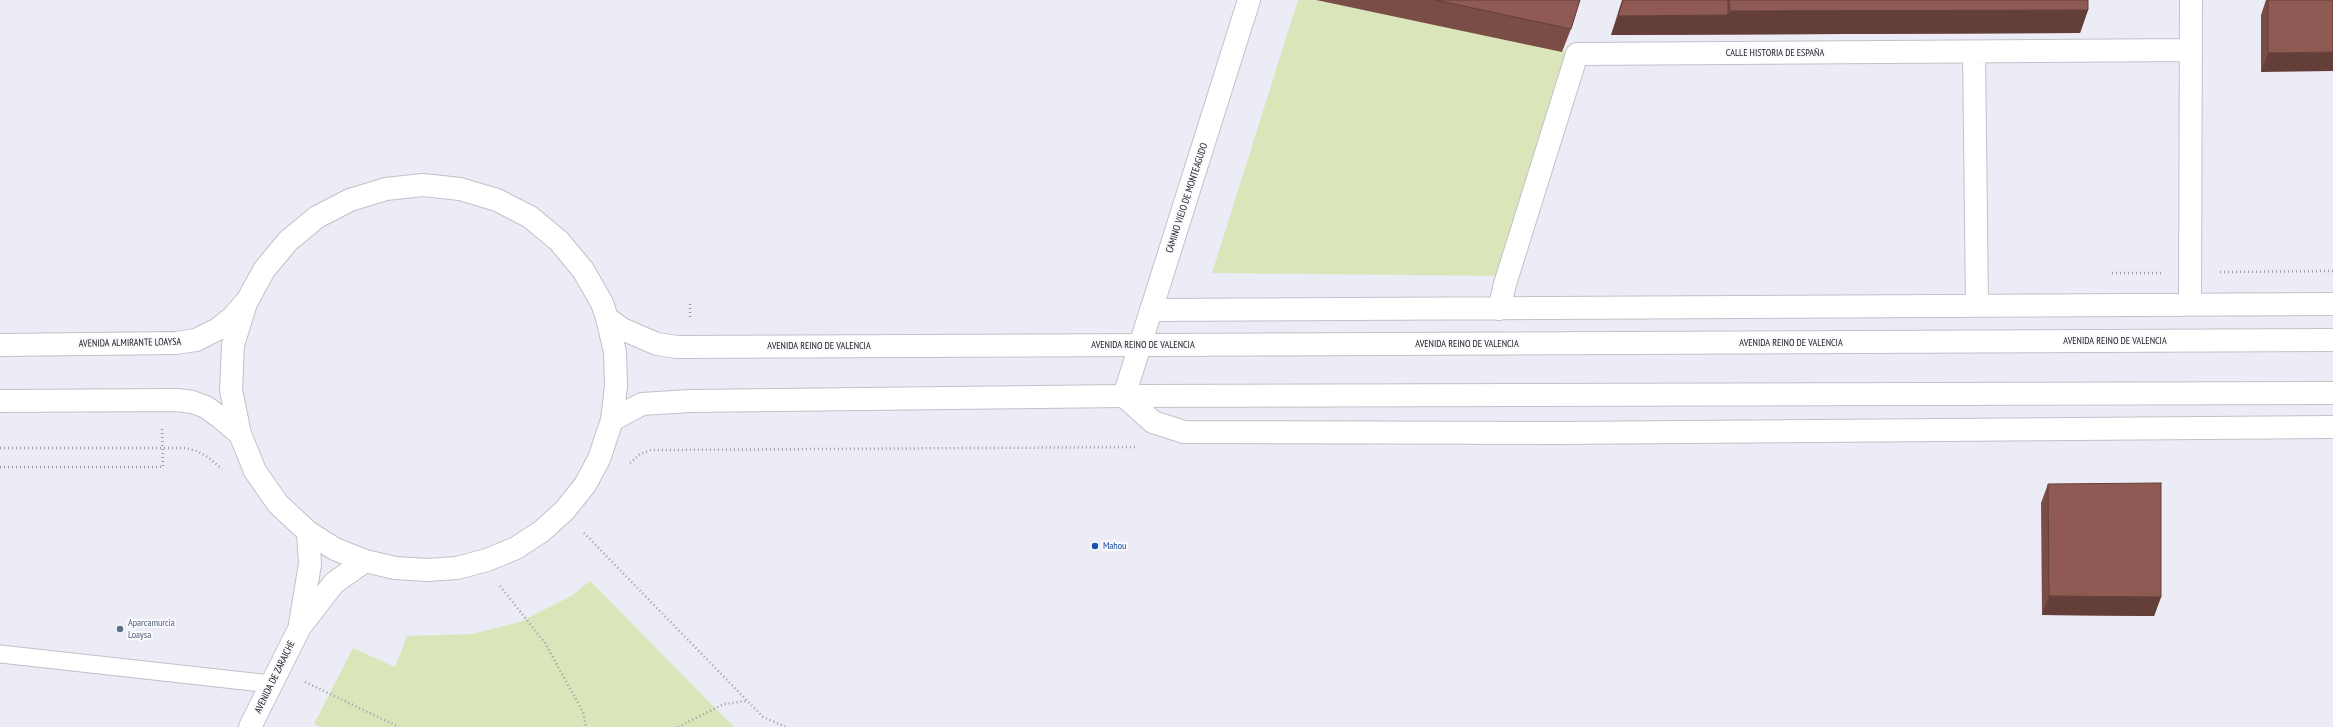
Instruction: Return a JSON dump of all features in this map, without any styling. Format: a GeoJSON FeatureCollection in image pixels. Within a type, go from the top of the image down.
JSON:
{"type":"FeatureCollection","features":[{"type":"Feature","properties":{"kind":"main road","name":"CAMINO VIEJO DE MONTEAGUDO"},"geometry":{"type":"LineString","coordinates":[[1124,396],[1249,0]]}},
{"type":"Feature","properties":{"kind":"main road"},"geometry":{"type":"LineString","coordinates":[[2190,0],[2190,304]]}},
{"type":"Feature","properties":{"kind":"main road","name":"CALLE HISTORIA DE ESPAÑA"},"geometry":{"type":"LineString","coordinates":[[1499,309],[1577,54],[2191,50]]}},
{"type":"Feature","properties":{"kind":"main road"},"geometry":{"type":"LineString","coordinates":[[1974,52],[1977,305]]}},
{"type":"Feature","properties":{"kind":"main road"},"geometry":{"type":"LineString","coordinates":[[423,185],[460,189],[497,200],[530,217],[559,241],[583,270],[602,303],[607,318],[615,359],[616,386],[612,420],[600,459],[585,485],[565,510],[542,531],[516,548],[487,560],[466,566],[427,570],[395,568],[365,561],[335,549],[308,532],[278,504],[255,471],[240,434],[231,390],[234,345],[246,302],[264,270],[288,241],[317,217],[357,197],[386,189],[423,185]]}},
{"type":"Feature","properties":{"kind":"main road","name":"AVENIDA ALMIRANTE LOAYSA"},"geometry":{"type":"LineString","coordinates":[[0,345],[176,343],[196,340],[218,329],[232,318],[246,302]]}},
{"type":"Feature","properties":{"kind":"main road"},"geometry":{"type":"LineString","coordinates":[[1151,310],[2333,304]]}},
{"type":"Feature","properties":{"kind":"main road","name":"AVENIDA REINO DE VALENCIA"},"geometry":{"type":"LineString","coordinates":[[607,318],[622,329],[657,344],[677,347],[2333,340]]}},
{"type":"Feature","properties":{"kind":"main road"},"geometry":{"type":"LineString","coordinates":[[612,420],[637,406],[652,402],[1124,396],[2333,393]]}},
{"type":"Feature","properties":{"kind":"main road"},"geometry":{"type":"LineString","coordinates":[[1124,396],[1153,422],[1184,432],[1564,433],[2333,427]]}},
{"type":"Feature","properties":{"kind":"main road"},"geometry":{"type":"LineString","coordinates":[[0,401],[184,401],[206,407],[240,434]]}},
{"type":"Feature","properties":{"kind":"main road","name":"AVENIDA DE ZARAICHE"},"geometry":{"type":"LineString","coordinates":[[300,627],[310,564],[308,532]]}},
{"type":"Feature","properties":{"kind":"main road","name":"AVENIDA DE ZARAICHE"},"geometry":{"type":"LineString","coordinates":[[250,727],[300,627],[334,583],[365,561]]}},
{"type":"Feature","properties":{"kind":"lane"},"geometry":{"type":"LineString","coordinates":[[0,654],[275,677]]}},
{"type":"Feature","properties":{"kind":"path"},"geometry":{"type":"LineString","coordinates":[[0,467],[163,467]]}},
{"type":"Feature","properties":{"kind":"path"},"geometry":{"type":"LineString","coordinates":[[565,510],[581,530],[763,717],[786,727]]}},
{"type":"Feature","properties":{"kind":"path"},"geometry":{"type":"LineString","coordinates":[[466,566],[498,583],[545,643],[583,712],[586,727]]}},
{"type":"Feature","properties":{"kind":"path"},"geometry":{"type":"LineString","coordinates":[[275,677],[399,727]]}},
{"type":"Feature","properties":{"kind":"path"},"geometry":{"type":"LineString","coordinates":[[678,727],[724,704],[747,700]]}},
{"type":"Feature","properties":{"kind":"green space"},"geometry":{"type":"Polygon","coordinates":[[[1298,0],[1316,0],[1577,54],[1507,276],[1212,273],[1298,0]]]}},
{"type":"Feature","properties":{"kind":"green space"},"geometry":{"type":"Polygon","coordinates":[[[590,581],[734,727],[321,727],[314,724],[353,648],[395,667],[407,636],[472,634],[520,622],[571,596],[590,581]]]}},
{"type":"Feature","properties":{"kind":"building"},"geometry":{"type":"Polygon","coordinates":[[[1435,0],[1580,0],[1571,29],[1435,0]]]}},
{"type":"Feature","properties":{"kind":"building"},"geometry":{"type":"Polygon","coordinates":[[[1623,0],[1728,0],[1728,15],[1618,16],[1623,0]]]}},
{"type":"Feature","properties":{"kind":"building"},"geometry":{"type":"Polygon","coordinates":[[[1729,0],[2088,0],[2088,10],[1730,11],[1729,0]]]}},
{"type":"Feature","properties":{"kind":"building"},"geometry":{"type":"Polygon","coordinates":[[[2268,0],[2333,0],[2333,52],[2268,53],[2268,0]]]}},
{"type":"Feature","properties":{"kind":"building"},"geometry":{"type":"Polygon","coordinates":[[[2161,483],[2161,597],[2049,596],[2048,484],[2161,483]]]}},
{"type":"Feature","properties":{"kind":"place","name":"Mahou"},"geometry":{"type":"Point","coordinates":[1095,546]}},
{"type":"Feature","properties":{"kind":"place","name":"Aparcamurcia Loaysa"},"geometry":{"type":"Point","coordinates":[120,629]}}]}
